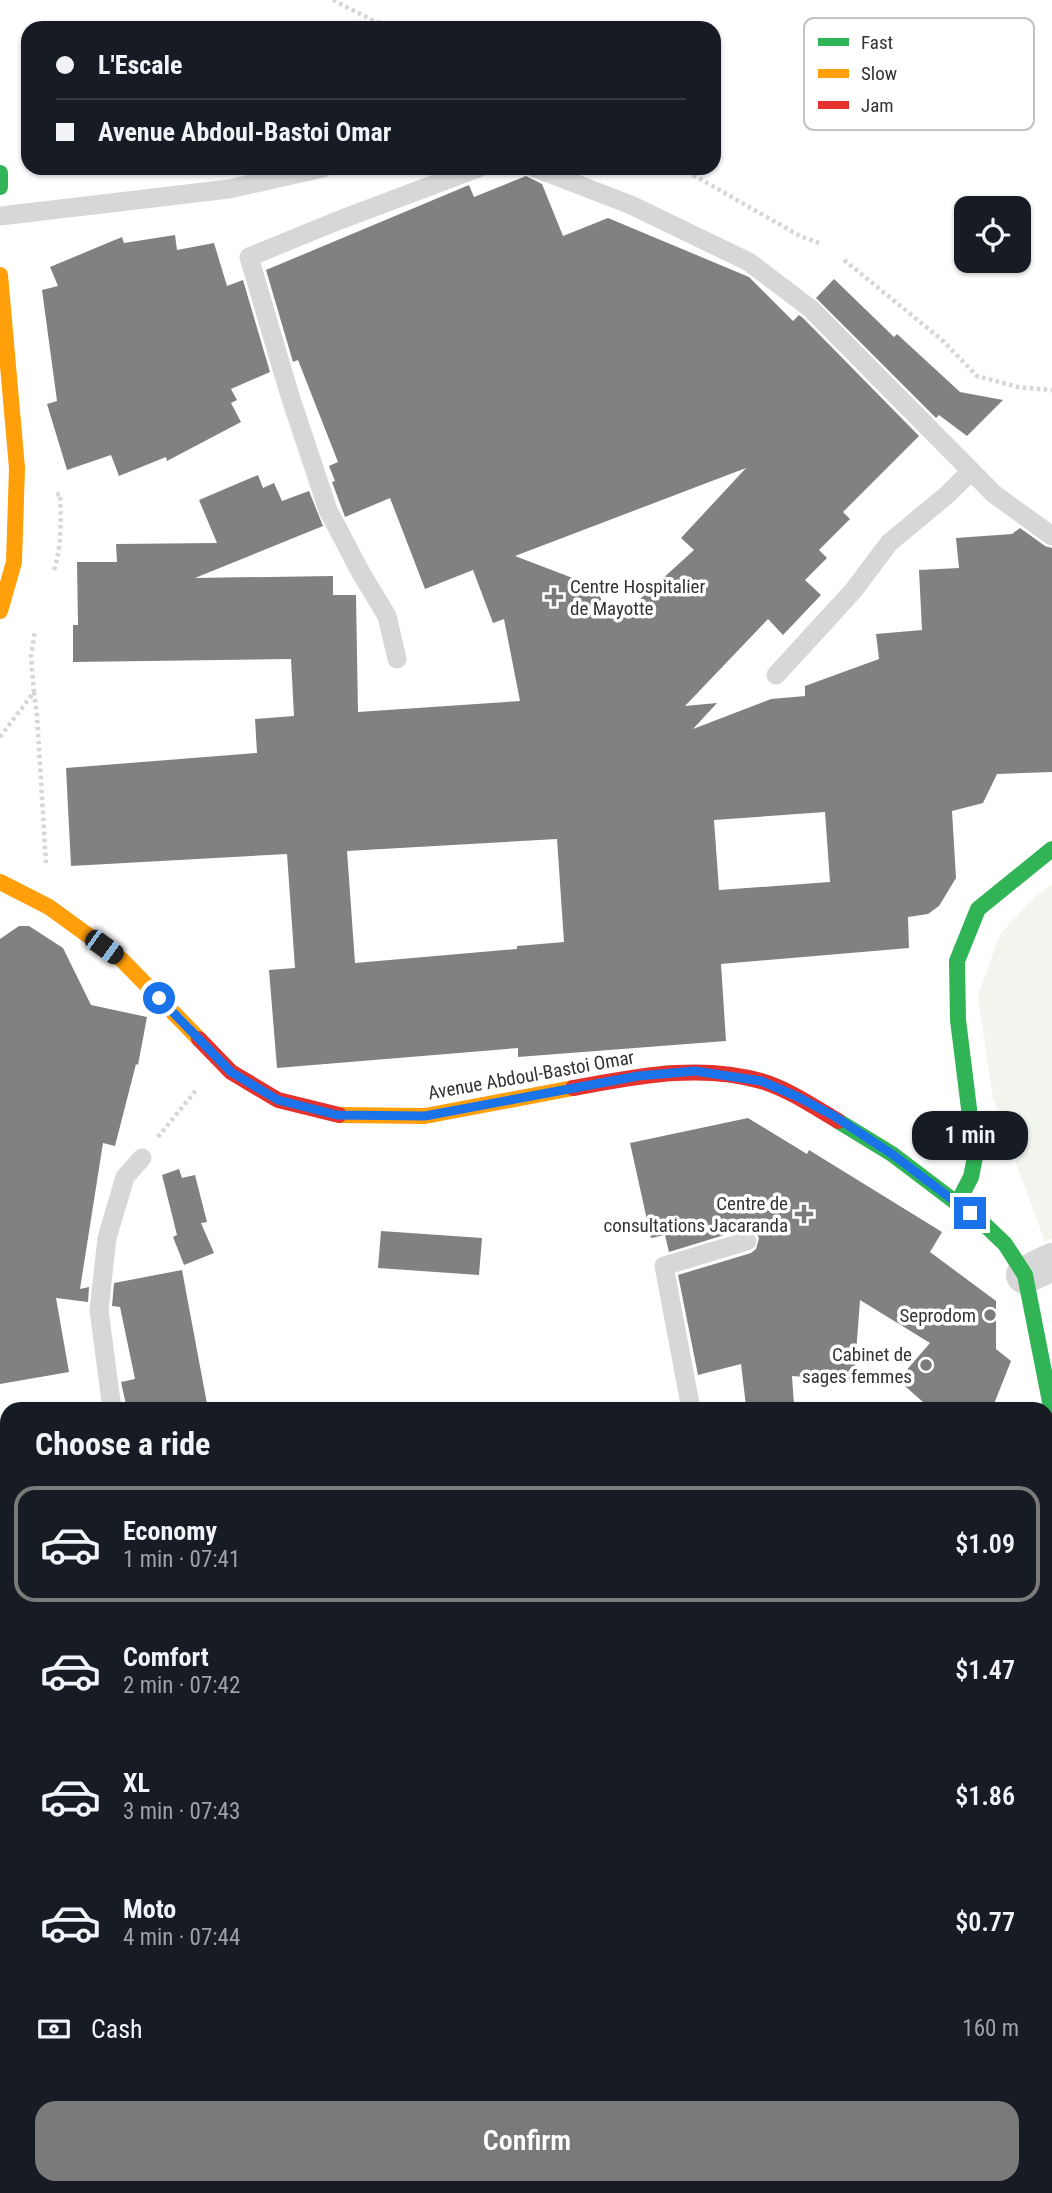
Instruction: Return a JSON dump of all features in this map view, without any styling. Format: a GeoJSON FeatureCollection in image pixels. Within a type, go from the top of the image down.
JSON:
{"type":"FeatureCollection","features":[{"type":"Feature","properties":{"kind":"street"},"geometry":{"type":"LineString","coordinates":[[0,173],[0,187]]}},
{"type":"Feature","properties":{"kind":"street"},"geometry":{"type":"LineString","coordinates":[[0,275],[14,562],[0,611]]}},
{"type":"Feature","properties":{"kind":"street"},"geometry":{"type":"LineString","coordinates":[[957,1204],[971,1177],[975,1157],[958,1020],[957,961],[978,909],[1052,849]]}},
{"type":"Feature","properties":{"kind":"street","name":"Avenue Abdoul-Bastoi Omar"},"geometry":{"type":"LineString","coordinates":[[0,882],[49,907],[122,960],[231,1072],[278,1100],[337,1115],[425,1116],[638,1076],[695,1071],[761,1081],[798,1097],[834,1116],[892,1154],[1039,1268],[1051,1402]]}},
{"type":"Feature","properties":{"kind":"lane"},"geometry":{"type":"LineString","coordinates":[[0,216],[229,189],[292,175]]}},
{"type":"Feature","properties":{"kind":"lane"},"geometry":{"type":"LineString","coordinates":[[397,659],[387,616],[328,510],[290,396],[249,257],[459,175]]}},
{"type":"Feature","properties":{"kind":"lane"},"geometry":{"type":"LineString","coordinates":[[552,175],[631,205],[749,262],[811,309],[994,494],[1052,536]]}},
{"type":"Feature","properties":{"kind":"lane"},"geometry":{"type":"LineString","coordinates":[[776,676],[853,591],[889,543],[948,494],[971,471]]}},
{"type":"Feature","properties":{"kind":"lane"},"geometry":{"type":"LineString","coordinates":[[112,1402],[99,1310],[107,1238],[125,1177],[142,1158]]}},
{"type":"Feature","properties":{"kind":"lane"},"geometry":{"type":"LineString","coordinates":[[690,1402],[664,1266],[747,1241]]}},
{"type":"Feature","properties":{"kind":"path"},"geometry":{"type":"LineString","coordinates":[[333,0],[375,21]]}},
{"type":"Feature","properties":{"kind":"path"},"geometry":{"type":"LineString","coordinates":[[693,175],[800,236],[818,243]]}},
{"type":"Feature","properties":{"kind":"path"},"geometry":{"type":"LineString","coordinates":[[844,260],[941,340],[977,376],[1018,387],[1052,390]]}},
{"type":"Feature","properties":{"kind":"path"},"geometry":{"type":"LineString","coordinates":[[36,624],[31,657],[37,716],[44,856]]}},
{"type":"Feature","properties":{"kind":"path"},"geometry":{"type":"LineString","coordinates":[[0,737],[34,692]]}},
{"type":"Feature","properties":{"kind":"path"},"geometry":{"type":"LineString","coordinates":[[142,1158],[198,1087]]}},
{"type":"Feature","properties":{"kind":"shaded area"},"geometry":{"type":"Polygon","coordinates":[[[1052,884],[1052,1238],[1045,1242],[993,1099],[978,996],[1000,934],[1034,898],[1052,884]]]}},
{"type":"Feature","properties":{"kind":"building"},"geometry":{"type":"Polygon","coordinates":[[[526,176],[542,184],[563,236],[608,218],[749,277],[793,321],[799,315],[803,318],[919,436],[843,512],[850,519],[819,550],[827,558],[805,580],[821,595],[783,635],[768,619],[685,706],[717,703],[693,729],[771,699],[805,696],[805,686],[879,659],[876,634],[922,630],[919,570],[959,568],[956,538],[1012,534],[1020,528],[1052,548],[1052,772],[997,774],[983,803],[952,811],[956,878],[939,906],[928,914],[908,917],[909,948],[721,964],[726,1041],[518,1057],[518,1048],[277,1068],[269,970],[295,968],[287,854],[71,866],[66,768],[257,753],[255,719],[294,716],[291,659],[73,662],[73,625],[78,625],[77,562],[117,562],[116,544],[217,543],[199,500],[258,475],[263,488],[274,483],[282,501],[309,491],[323,526],[195,578],[333,576],[333,595],[356,595],[358,712],[520,701],[504,619],[493,623],[473,570],[425,589],[390,498],[345,517],[329,466],[338,462],[298,360],[293,362],[266,270],[469,185],[474,197],[526,176]],[[746,468],[515,556],[591,585],[617,620],[694,550],[681,538],[746,468]],[[825,812],[714,820],[719,890],[830,882],[825,812]],[[557,839],[347,851],[355,963],[517,949],[517,946],[564,942],[557,839]]]}},
{"type":"Feature","properties":{"kind":"building"},"geometry":{"type":"Polygon","coordinates":[[[175,235],[177,250],[214,243],[227,286],[243,280],[270,372],[231,389],[237,400],[231,403],[241,422],[167,461],[166,457],[119,476],[111,455],[67,470],[47,404],[57,401],[42,290],[58,286],[50,267],[122,237],[124,243],[175,235]]]}},
{"type":"Feature","properties":{"kind":"building"},"geometry":{"type":"Polygon","coordinates":[[[834,279],[894,337],[897,334],[960,392],[1003,400],[967,436],[939,415],[936,418],[816,298],[834,279]]]}},
{"type":"Feature","properties":{"kind":"building"},"geometry":{"type":"Polygon","coordinates":[[[19,926],[29,926],[63,948],[91,1005],[147,1017],[138,1065],[136,1064],[115,1146],[103,1143],[80,1289],[89,1287],[88,1302],[56,1298],[69,1372],[0,1384],[0,939],[19,926]]]}},
{"type":"Feature","properties":{"kind":"building"},"geometry":{"type":"Polygon","coordinates":[[[748,1118],[807,1154],[809,1150],[942,1232],[930,1252],[996,1301],[996,1349],[1011,1361],[995,1402],[923,1402],[898,1380],[930,1343],[860,1300],[854,1381],[792,1376],[794,1402],[746,1402],[741,1364],[698,1375],[678,1275],[751,1253],[756,1249],[759,1238],[755,1232],[744,1229],[669,1252],[665,1235],[651,1238],[630,1143],[748,1118]]]}},
{"type":"Feature","properties":{"kind":"building"},"geometry":{"type":"Polygon","coordinates":[[[179,1169],[182,1178],[195,1175],[207,1222],[201,1223],[214,1253],[184,1265],[173,1237],[177,1235],[162,1175],[179,1169]]]}},
{"type":"Feature","properties":{"kind":"building"},"geometry":{"type":"Polygon","coordinates":[[[381,1231],[482,1238],[479,1275],[378,1268],[381,1231]]]}},
{"type":"Feature","properties":{"kind":"building"},"geometry":{"type":"Polygon","coordinates":[[[182,1270],[207,1402],[125,1402],[121,1382],[135,1379],[120,1307],[112,1306],[114,1283],[182,1270]]]}},
{"type":"Feature","properties":{"kind":"traffic: fast"},"geometry":{"type":"LineString","coordinates":[[0,173],[0,187]]}},
{"type":"Feature","properties":{"kind":"traffic: fast"},"geometry":{"type":"LineString","coordinates":[[957,1204],[971,1177],[975,1157],[958,1020],[957,961],[978,909],[1052,849]]}},
{"type":"Feature","properties":{"kind":"traffic: fast"},"geometry":{"type":"LineString","coordinates":[[838,1121],[892,1154],[983,1223],[1005,1244],[1025,1275],[1050,1402]]}},
{"type":"Feature","properties":{"kind":"traffic: slow"},"geometry":{"type":"LineString","coordinates":[[0,275],[17,468],[14,562],[0,611]]}},
{"type":"Feature","properties":{"kind":"traffic: slow"},"geometry":{"type":"LineString","coordinates":[[0,882],[49,907],[122,960],[199,1039]]}},
{"type":"Feature","properties":{"kind":"traffic: slow"},"geometry":{"type":"LineString","coordinates":[[339,1115],[425,1116],[573,1088]]}},
{"type":"Feature","properties":{"kind":"traffic: jam"},"geometry":{"type":"LineString","coordinates":[[199,1039],[231,1072],[278,1100],[339,1115]]}},
{"type":"Feature","properties":{"kind":"traffic: jam"},"geometry":{"type":"LineString","coordinates":[[573,1088],[667,1074],[714,1073],[761,1081],[800,1098],[838,1121]]}},
{"type":"Feature","properties":{"kind":"place","name":"Centre Hospitalier de Mayotte"},"geometry":{"type":"Point","coordinates":[554,597]}},
{"type":"Feature","properties":{"kind":"place","name":"Centre de consultations Jacaranda"},"geometry":{"type":"Point","coordinates":[804,1214]}},
{"type":"Feature","properties":{"kind":"place","name":"Seprodom"},"geometry":{"type":"Point","coordinates":[990,1315]}},
{"type":"Feature","properties":{"kind":"place","name":"Cabinet de sages femmes"},"geometry":{"type":"Point","coordinates":[926,1365]}},
{"type":"Feature","properties":{"kind":"route"},"geometry":{"type":"LineString","coordinates":[[159,998],[231,1072],[278,1100],[337,1115],[425,1116],[638,1076],[695,1071],[761,1081],[834,1116],[892,1154],[970,1213]]}}]}
